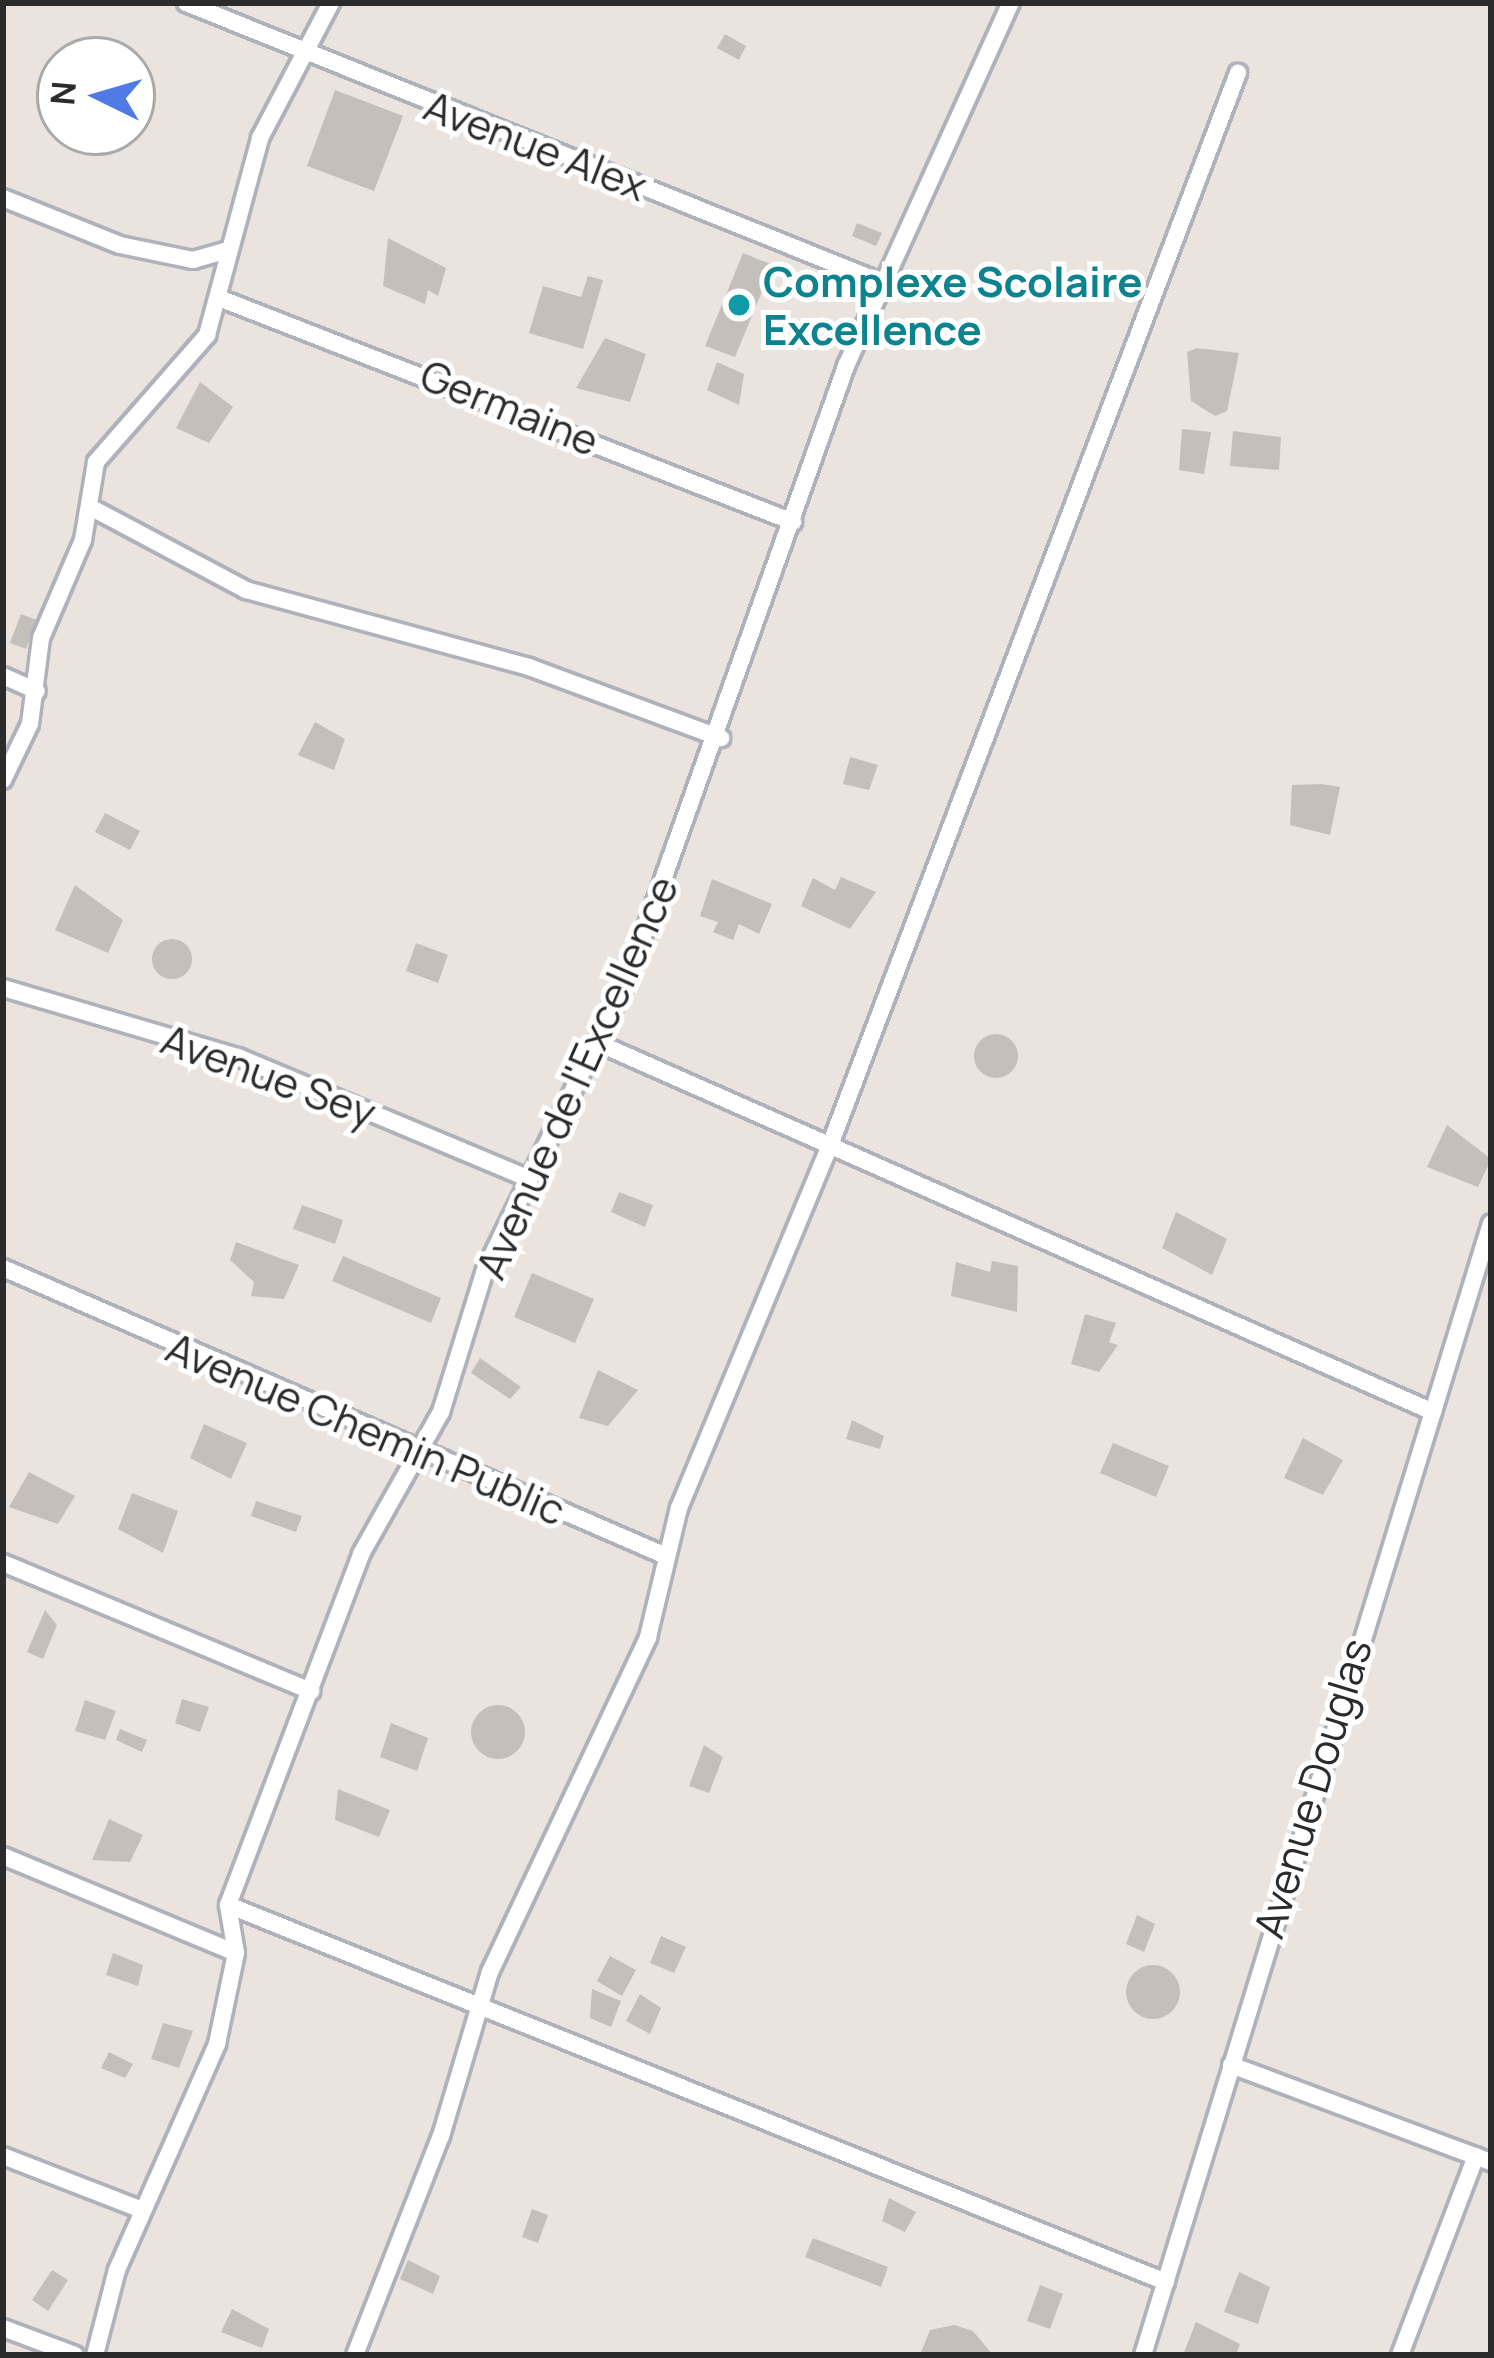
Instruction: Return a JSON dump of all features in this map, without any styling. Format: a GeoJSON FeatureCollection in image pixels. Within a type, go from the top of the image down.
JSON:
{"type":"FeatureCollection","features":[{"type":"Feature","properties":{"kind":"street","name":"Avenue Alex"},"geometry":{"type":"LineString","coordinates":[[186,3],[888,285]]}},
{"type":"Feature","properties":{"kind":"street"},"geometry":{"type":"LineString","coordinates":[[3,780],[37,691],[41,638],[90,507],[105,445],[184,369],[224,299],[227,250],[260,138],[331,3]]}},
{"type":"Feature","properties":{"kind":"street","name":"Avenue de l'Excellence"},"geometry":{"type":"LineString","coordinates":[[228,1906],[361,1554],[423,1443],[530,1179],[598,1043],[721,738],[846,366],[888,285],[1011,3]]}},
{"type":"Feature","properties":{"kind":"street"},"geometry":{"type":"LineString","coordinates":[[355,2355],[442,2136],[478,2004],[648,1637],[666,1556],[832,1140],[1238,73]]}},
{"type":"Feature","properties":{"kind":"street"},"geometry":{"type":"LineString","coordinates":[[3,198],[120,245],[193,260],[227,250]]}},
{"type":"Feature","properties":{"kind":"street","name":"Germaine"},"geometry":{"type":"LineString","coordinates":[[224,299],[793,523]]}},
{"type":"Feature","properties":{"kind":"street"},"geometry":{"type":"LineString","coordinates":[[90,507],[247,590],[529,667],[721,738]]}},
{"type":"Feature","properties":{"kind":"street"},"geometry":{"type":"LineString","coordinates":[[3,676],[37,691]]}},
{"type":"Feature","properties":{"kind":"street","name":"Avenue Sey"},"geometry":{"type":"LineString","coordinates":[[3,988],[238,1057],[530,1179]]}},
{"type":"Feature","properties":{"kind":"street"},"geometry":{"type":"LineString","coordinates":[[598,1043],[832,1140],[1433,1412]]}},
{"type":"Feature","properties":{"kind":"street","name":"Avenue Douglas"},"geometry":{"type":"LineString","coordinates":[[1143,2355],[1491,1223]]}},
{"type":"Feature","properties":{"kind":"street","name":"Avenue Chemin Public"},"geometry":{"type":"LineString","coordinates":[[3,1268],[423,1443],[508,1493],[666,1556]]}},
{"type":"Feature","properties":{"kind":"street"},"geometry":{"type":"LineString","coordinates":[[3,1563],[311,1691]]}},
{"type":"Feature","properties":{"kind":"street"},"geometry":{"type":"LineString","coordinates":[[3,1856],[236,1953]]}},
{"type":"Feature","properties":{"kind":"street"},"geometry":{"type":"LineString","coordinates":[[228,1906],[1166,2282]]}},
{"type":"Feature","properties":{"kind":"street"},"geometry":{"type":"LineString","coordinates":[[95,2355],[142,2210],[217,2044],[236,1953],[228,1906]]}},
{"type":"Feature","properties":{"kind":"street"},"geometry":{"type":"LineString","coordinates":[[1231,2065],[1484,2159],[1400,2355]]}},
{"type":"Feature","properties":{"kind":"street"},"geometry":{"type":"LineString","coordinates":[[3,2156],[142,2210]]}},
{"type":"Feature","properties":{"kind":"street"},"geometry":{"type":"LineString","coordinates":[[3,2328],[75,2355]]}},
{"type":"Feature","properties":{"kind":"building"},"geometry":{"type":"Polygon","coordinates":[[[725,34],[746,46],[739,60],[717,48],[725,34]]]}},
{"type":"Feature","properties":{"kind":"building"},"geometry":{"type":"Polygon","coordinates":[[[335,90],[403,116],[374,191],[307,166],[335,90]]]}},
{"type":"Feature","properties":{"kind":"building"},"geometry":{"type":"Polygon","coordinates":[[[857,223],[882,233],[876,246],[852,236],[857,223]]]}},
{"type":"Feature","properties":{"kind":"building"},"geometry":{"type":"Polygon","coordinates":[[[388,238],[446,268],[438,296],[428,290],[425,304],[383,286],[388,238]]]}},
{"type":"Feature","properties":{"kind":"building","name":"Complexe Scolaire Excellence"},"geometry":{"type":"Polygon","coordinates":[[[743,253],[773,265],[735,357],[705,346],[743,253]]]}},
{"type":"Feature","properties":{"kind":"building"},"geometry":{"type":"Polygon","coordinates":[[[588,276],[603,280],[583,349],[529,333],[543,286],[581,297],[588,276]]]}},
{"type":"Feature","properties":{"kind":"building"},"geometry":{"type":"Polygon","coordinates":[[[605,338],[646,354],[630,402],[576,388],[605,338]]]}},
{"type":"Feature","properties":{"kind":"building"},"geometry":{"type":"Polygon","coordinates":[[[1197,348],[1239,353],[1227,411],[1215,416],[1191,401],[1187,352],[1197,348]]]}},
{"type":"Feature","properties":{"kind":"building"},"geometry":{"type":"Polygon","coordinates":[[[717,362],[744,374],[739,405],[707,390],[717,362]]]}},
{"type":"Feature","properties":{"kind":"building"},"geometry":{"type":"Polygon","coordinates":[[[200,382],[233,407],[209,443],[176,428],[200,382]]]}},
{"type":"Feature","properties":{"kind":"building"},"geometry":{"type":"Polygon","coordinates":[[[1182,429],[1211,432],[1204,474],[1179,470],[1182,429]]]}},
{"type":"Feature","properties":{"kind":"building"},"geometry":{"type":"Polygon","coordinates":[[[1233,431],[1281,437],[1279,470],[1230,466],[1233,431]]]}},
{"type":"Feature","properties":{"kind":"building"},"geometry":{"type":"Polygon","coordinates":[[[21,614],[37,620],[26,649],[10,643],[21,614]]]}},
{"type":"Feature","properties":{"kind":"building"},"geometry":{"type":"Polygon","coordinates":[[[315,722],[345,739],[334,770],[298,755],[315,722]]]}},
{"type":"Feature","properties":{"kind":"building"},"geometry":{"type":"Polygon","coordinates":[[[850,757],[878,765],[869,790],[843,784],[850,757]]]}},
{"type":"Feature","properties":{"kind":"building"},"geometry":{"type":"Polygon","coordinates":[[[1292,785],[1340,787],[1330,835],[1290,825],[1292,785]]]}},
{"type":"Feature","properties":{"kind":"building"},"geometry":{"type":"Polygon","coordinates":[[[105,813],[140,831],[130,850],[95,832],[105,813]]]}},
{"type":"Feature","properties":{"kind":"building"},"geometry":{"type":"Polygon","coordinates":[[[841,877],[876,892],[850,929],[801,906],[813,878],[835,890],[841,877]]]}},
{"type":"Feature","properties":{"kind":"building"},"geometry":{"type":"Polygon","coordinates":[[[712,879],[772,904],[759,934],[739,924],[733,940],[713,932],[718,922],[700,916],[712,879]]]}},
{"type":"Feature","properties":{"kind":"building"},"geometry":{"type":"Polygon","coordinates":[[[75,885],[123,920],[108,953],[55,930],[75,885]]]}},
{"type":"Feature","properties":{"kind":"building"},"geometry":{"type":"Polygon","coordinates":[[[172,939],[186,945],[192,959],[186,973],[172,979],[158,973],[152,959],[158,945],[172,939]]]}},
{"type":"Feature","properties":{"kind":"building"},"geometry":{"type":"Polygon","coordinates":[[[416,943],[448,955],[438,983],[406,971],[416,943]]]}},
{"type":"Feature","properties":{"kind":"building"},"geometry":{"type":"Polygon","coordinates":[[[996,1034],[1012,1040],[1018,1056],[1012,1072],[996,1078],[980,1072],[974,1056],[980,1040],[996,1034]]]}},
{"type":"Feature","properties":{"kind":"building"},"geometry":{"type":"Polygon","coordinates":[[[1447,1125],[1491,1159],[1478,1187],[1427,1167],[1447,1125]]]}},
{"type":"Feature","properties":{"kind":"building"},"geometry":{"type":"Polygon","coordinates":[[[619,1192],[653,1205],[645,1227],[611,1212],[619,1192]]]}},
{"type":"Feature","properties":{"kind":"building"},"geometry":{"type":"Polygon","coordinates":[[[302,1205],[343,1220],[335,1244],[293,1229],[302,1205]]]}},
{"type":"Feature","properties":{"kind":"building"},"geometry":{"type":"Polygon","coordinates":[[[1176,1212],[1227,1239],[1212,1275],[1162,1248],[1176,1212]]]}},
{"type":"Feature","properties":{"kind":"building"},"geometry":{"type":"Polygon","coordinates":[[[236,1242],[299,1265],[284,1299],[251,1296],[254,1282],[230,1260],[236,1242]]]}},
{"type":"Feature","properties":{"kind":"building"},"geometry":{"type":"Polygon","coordinates":[[[343,1256],[441,1298],[431,1323],[332,1281],[343,1256]]]}},
{"type":"Feature","properties":{"kind":"building"},"geometry":{"type":"Polygon","coordinates":[[[992,1261],[1018,1266],[1017,1312],[951,1296],[956,1262],[990,1272],[992,1261]]]}},
{"type":"Feature","properties":{"kind":"building"},"geometry":{"type":"Polygon","coordinates":[[[532,1273],[594,1299],[575,1343],[514,1317],[532,1273]]]}},
{"type":"Feature","properties":{"kind":"building"},"geometry":{"type":"Polygon","coordinates":[[[1085,1314],[1116,1323],[1109,1342],[1118,1345],[1099,1372],[1071,1364],[1085,1314]]]}},
{"type":"Feature","properties":{"kind":"building"},"geometry":{"type":"Polygon","coordinates":[[[480,1358],[521,1387],[510,1399],[471,1373],[480,1358]]]}},
{"type":"Feature","properties":{"kind":"building"},"geometry":{"type":"Polygon","coordinates":[[[598,1370],[638,1390],[608,1426],[579,1418],[598,1370]]]}},
{"type":"Feature","properties":{"kind":"building"},"geometry":{"type":"Polygon","coordinates":[[[852,1420],[884,1436],[880,1449],[846,1439],[852,1420]]]}},
{"type":"Feature","properties":{"kind":"building"},"geometry":{"type":"Polygon","coordinates":[[[204,1424],[247,1443],[231,1479],[190,1458],[204,1424]]]}},
{"type":"Feature","properties":{"kind":"building"},"geometry":{"type":"Polygon","coordinates":[[[1303,1438],[1343,1460],[1323,1495],[1284,1478],[1303,1438]]]}},
{"type":"Feature","properties":{"kind":"building"},"geometry":{"type":"Polygon","coordinates":[[[1113,1443],[1169,1466],[1156,1497],[1100,1473],[1113,1443]]]}},
{"type":"Feature","properties":{"kind":"building"},"geometry":{"type":"Polygon","coordinates":[[[29,1472],[75,1496],[58,1524],[9,1507],[29,1472]]]}},
{"type":"Feature","properties":{"kind":"building"},"geometry":{"type":"Polygon","coordinates":[[[132,1493],[178,1511],[163,1553],[118,1529],[132,1493]]]}},
{"type":"Feature","properties":{"kind":"building"},"geometry":{"type":"Polygon","coordinates":[[[256,1501],[302,1516],[296,1532],[251,1516],[256,1501]]]}},
{"type":"Feature","properties":{"kind":"building"},"geometry":{"type":"Polygon","coordinates":[[[45,1610],[57,1625],[43,1659],[27,1652],[45,1610]]]}},
{"type":"Feature","properties":{"kind":"building"},"geometry":{"type":"Polygon","coordinates":[[[182,1699],[209,1707],[200,1732],[175,1723],[182,1699]]]}},
{"type":"Feature","properties":{"kind":"building"},"geometry":{"type":"Polygon","coordinates":[[[85,1700],[116,1711],[105,1740],[75,1731],[85,1700]]]}},
{"type":"Feature","properties":{"kind":"building"},"geometry":{"type":"Polygon","coordinates":[[[498,1705],[517,1713],[525,1732],[517,1751],[498,1759],[479,1751],[471,1732],[479,1713],[498,1705]]]}},
{"type":"Feature","properties":{"kind":"building"},"geometry":{"type":"Polygon","coordinates":[[[391,1723],[428,1738],[417,1771],[380,1757],[391,1723]]]}},
{"type":"Feature","properties":{"kind":"building"},"geometry":{"type":"Polygon","coordinates":[[[120,1729],[147,1740],[142,1752],[116,1740],[120,1729]]]}},
{"type":"Feature","properties":{"kind":"building"},"geometry":{"type":"Polygon","coordinates":[[[704,1745],[723,1757],[709,1793],[689,1786],[704,1745]]]}},
{"type":"Feature","properties":{"kind":"building"},"geometry":{"type":"Polygon","coordinates":[[[338,1789],[390,1810],[379,1837],[335,1820],[338,1789]]]}},
{"type":"Feature","properties":{"kind":"building"},"geometry":{"type":"Polygon","coordinates":[[[109,1819],[143,1835],[130,1862],[92,1860],[109,1819]]]}},
{"type":"Feature","properties":{"kind":"building"},"geometry":{"type":"Polygon","coordinates":[[[1137,1915],[1155,1924],[1144,1952],[1126,1944],[1137,1915]]]}},
{"type":"Feature","properties":{"kind":"building"},"geometry":{"type":"Polygon","coordinates":[[[661,1936],[686,1947],[674,1973],[650,1963],[661,1936]]]}},
{"type":"Feature","properties":{"kind":"building"},"geometry":{"type":"Polygon","coordinates":[[[113,1953],[143,1965],[138,1986],[106,1975],[113,1953]]]}},
{"type":"Feature","properties":{"kind":"building"},"geometry":{"type":"Polygon","coordinates":[[[610,1956],[636,1970],[622,1996],[597,1981],[610,1956]]]}},
{"type":"Feature","properties":{"kind":"building"},"geometry":{"type":"Polygon","coordinates":[[[1153,1965],[1172,1973],[1180,1992],[1172,2011],[1153,2019],[1134,2011],[1126,1992],[1134,1973],[1153,1965]]]}},
{"type":"Feature","properties":{"kind":"building"},"geometry":{"type":"Polygon","coordinates":[[[592,1989],[621,2001],[611,2027],[590,2018],[592,1989]]]}},
{"type":"Feature","properties":{"kind":"building"},"geometry":{"type":"Polygon","coordinates":[[[640,1994],[661,2008],[650,2034],[626,2021],[640,1994]]]}},
{"type":"Feature","properties":{"kind":"building"},"geometry":{"type":"Polygon","coordinates":[[[163,2023],[193,2031],[179,2068],[151,2059],[163,2023]]]}},
{"type":"Feature","properties":{"kind":"building"},"geometry":{"type":"Polygon","coordinates":[[[109,2052],[133,2064],[125,2078],[101,2068],[109,2052]]]}},
{"type":"Feature","properties":{"kind":"building"},"geometry":{"type":"Polygon","coordinates":[[[889,2198],[916,2212],[905,2232],[882,2221],[889,2198]]]}},
{"type":"Feature","properties":{"kind":"building"},"geometry":{"type":"Polygon","coordinates":[[[532,2209],[548,2215],[538,2243],[522,2237],[532,2209]]]}},
{"type":"Feature","properties":{"kind":"building"},"geometry":{"type":"Polygon","coordinates":[[[813,2238],[888,2267],[881,2287],[805,2257],[813,2238]]]}},
{"type":"Feature","properties":{"kind":"building"},"geometry":{"type":"Polygon","coordinates":[[[408,2260],[440,2276],[433,2294],[400,2279],[408,2260]]]}},
{"type":"Feature","properties":{"kind":"building"},"geometry":{"type":"Polygon","coordinates":[[[52,2270],[68,2280],[48,2311],[32,2300],[52,2270]]]}},
{"type":"Feature","properties":{"kind":"building"},"geometry":{"type":"Polygon","coordinates":[[[1239,2272],[1270,2287],[1258,2324],[1224,2312],[1239,2272]]]}},
{"type":"Feature","properties":{"kind":"building"},"geometry":{"type":"Polygon","coordinates":[[[1040,2285],[1063,2294],[1050,2329],[1027,2321],[1040,2285]]]}},
{"type":"Feature","properties":{"kind":"building"},"geometry":{"type":"Polygon","coordinates":[[[232,2309],[269,2329],[262,2348],[221,2332],[232,2309]]]}},
{"type":"Feature","properties":{"kind":"building"},"geometry":{"type":"Polygon","coordinates":[[[1196,2322],[1240,2344],[1236,2355],[1183,2355],[1196,2322]]]}},
{"type":"Feature","properties":{"kind":"building"},"geometry":{"type":"Polygon","coordinates":[[[954,2325],[973,2331],[993,2355],[920,2355],[930,2330],[954,2325]]]}},
{"type":"Feature","properties":{"kind":"place","name":"Complexe Scolaire Excellence"},"geometry":{"type":"Point","coordinates":[739,305]}}]}
